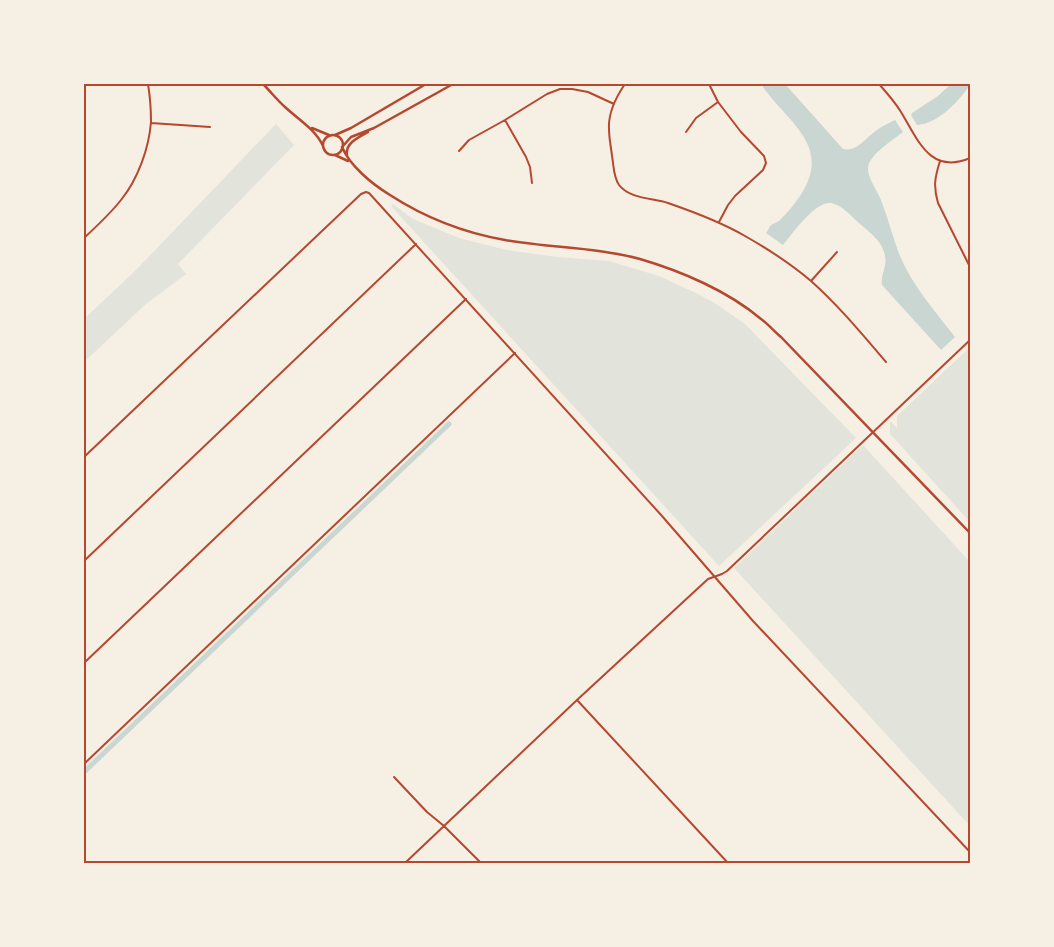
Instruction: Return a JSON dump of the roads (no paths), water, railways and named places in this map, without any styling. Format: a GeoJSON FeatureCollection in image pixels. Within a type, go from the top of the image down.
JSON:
{"type":"FeatureCollection","features":[{"type":"Feature","properties":{"kind":"street"},"geometry":{"type":"LineString","coordinates":[[84,238],[122,199],[142,164],[151,123],[148,84]]}},
{"type":"Feature","properties":{"kind":"street"},"geometry":{"type":"LineString","coordinates":[[264,84],[285,107],[310,128],[319,138],[326,152],[350,161]]}},
{"type":"Feature","properties":{"kind":"street"},"geometry":{"type":"LineString","coordinates":[[267,87],[270,84]]}},
{"type":"Feature","properties":{"kind":"street"},"geometry":{"type":"LineString","coordinates":[[310,128],[335,135],[351,128],[426,84]]}},
{"type":"Feature","properties":{"kind":"street"},"geometry":{"type":"LineString","coordinates":[[350,161],[347,147],[351,143],[453,84]]}},
{"type":"Feature","properties":{"kind":"street"},"geometry":{"type":"LineString","coordinates":[[626,84],[614,104],[608,128],[615,178],[621,186],[630,193],[666,203],[719,222],[787,262],[833,302],[886,362]]}},
{"type":"Feature","properties":{"kind":"street"},"geometry":{"type":"LineString","coordinates":[[709,84],[718,102],[741,132],[764,156],[766,163],[763,170],[735,196],[719,222]]}},
{"type":"Feature","properties":{"kind":"street"},"geometry":{"type":"LineString","coordinates":[[879,84],[899,109],[922,148],[929,155],[940,161],[951,163],[962,162],[970,158]]}},
{"type":"Feature","properties":{"kind":"street"},"geometry":{"type":"LineString","coordinates":[[459,151],[469,140],[547,94],[560,89],[588,92],[614,104]]}},
{"type":"Feature","properties":{"kind":"street"},"geometry":{"type":"LineString","coordinates":[[686,132],[696,118],[718,102]]}},
{"type":"Feature","properties":{"kind":"street"},"geometry":{"type":"LineString","coordinates":[[505,120],[526,157],[530,167],[532,182]]}},
{"type":"Feature","properties":{"kind":"street"},"geometry":{"type":"LineString","coordinates":[[151,123],[210,127]]}},
{"type":"Feature","properties":{"kind":"street"},"geometry":{"type":"LineString","coordinates":[[333,154],[338,153],[351,137],[374,128]]}},
{"type":"Feature","properties":{"kind":"street"},"geometry":{"type":"LineString","coordinates":[[323,146],[325,138],[330,135]]}},
{"type":"Feature","properties":{"kind":"street"},"geometry":{"type":"LineString","coordinates":[[335,135],[342,140],[342,147],[350,161],[378,187],[431,217],[462,229],[505,240],[605,251],[624,255],[679,272],[710,286],[737,302],[781,337],[970,533]]}},
{"type":"Feature","properties":{"kind":"street"},"geometry":{"type":"LineString","coordinates":[[940,161],[934,180],[936,198],[970,267]]}},
{"type":"Feature","properties":{"kind":"street"},"geometry":{"type":"LineString","coordinates":[[84,457],[361,194],[366,192],[372,195],[515,353],[753,621],[970,852]]}},
{"type":"Feature","properties":{"kind":"street"},"geometry":{"type":"LineString","coordinates":[[84,561],[416,244]]}},
{"type":"Feature","properties":{"kind":"street"},"geometry":{"type":"LineString","coordinates":[[811,281],[837,252]]}},
{"type":"Feature","properties":{"kind":"street"},"geometry":{"type":"LineString","coordinates":[[84,663],[466,299]]}},
{"type":"Feature","properties":{"kind":"street"},"geometry":{"type":"LineString","coordinates":[[405,863],[708,579],[727,571],[970,340]]}},
{"type":"Feature","properties":{"kind":"street"},"geometry":{"type":"LineString","coordinates":[[84,764],[515,353]]}},
{"type":"Feature","properties":{"kind":"street"},"geometry":{"type":"LineString","coordinates":[[577,700],[728,863]]}},
{"type":"Feature","properties":{"kind":"street"},"geometry":{"type":"LineString","coordinates":[[394,777],[480,863]]}},
{"type":"Feature","properties":{"kind":"waterway"},"geometry":{"type":"LineString","coordinates":[[84,772],[449,424]]}}]}
